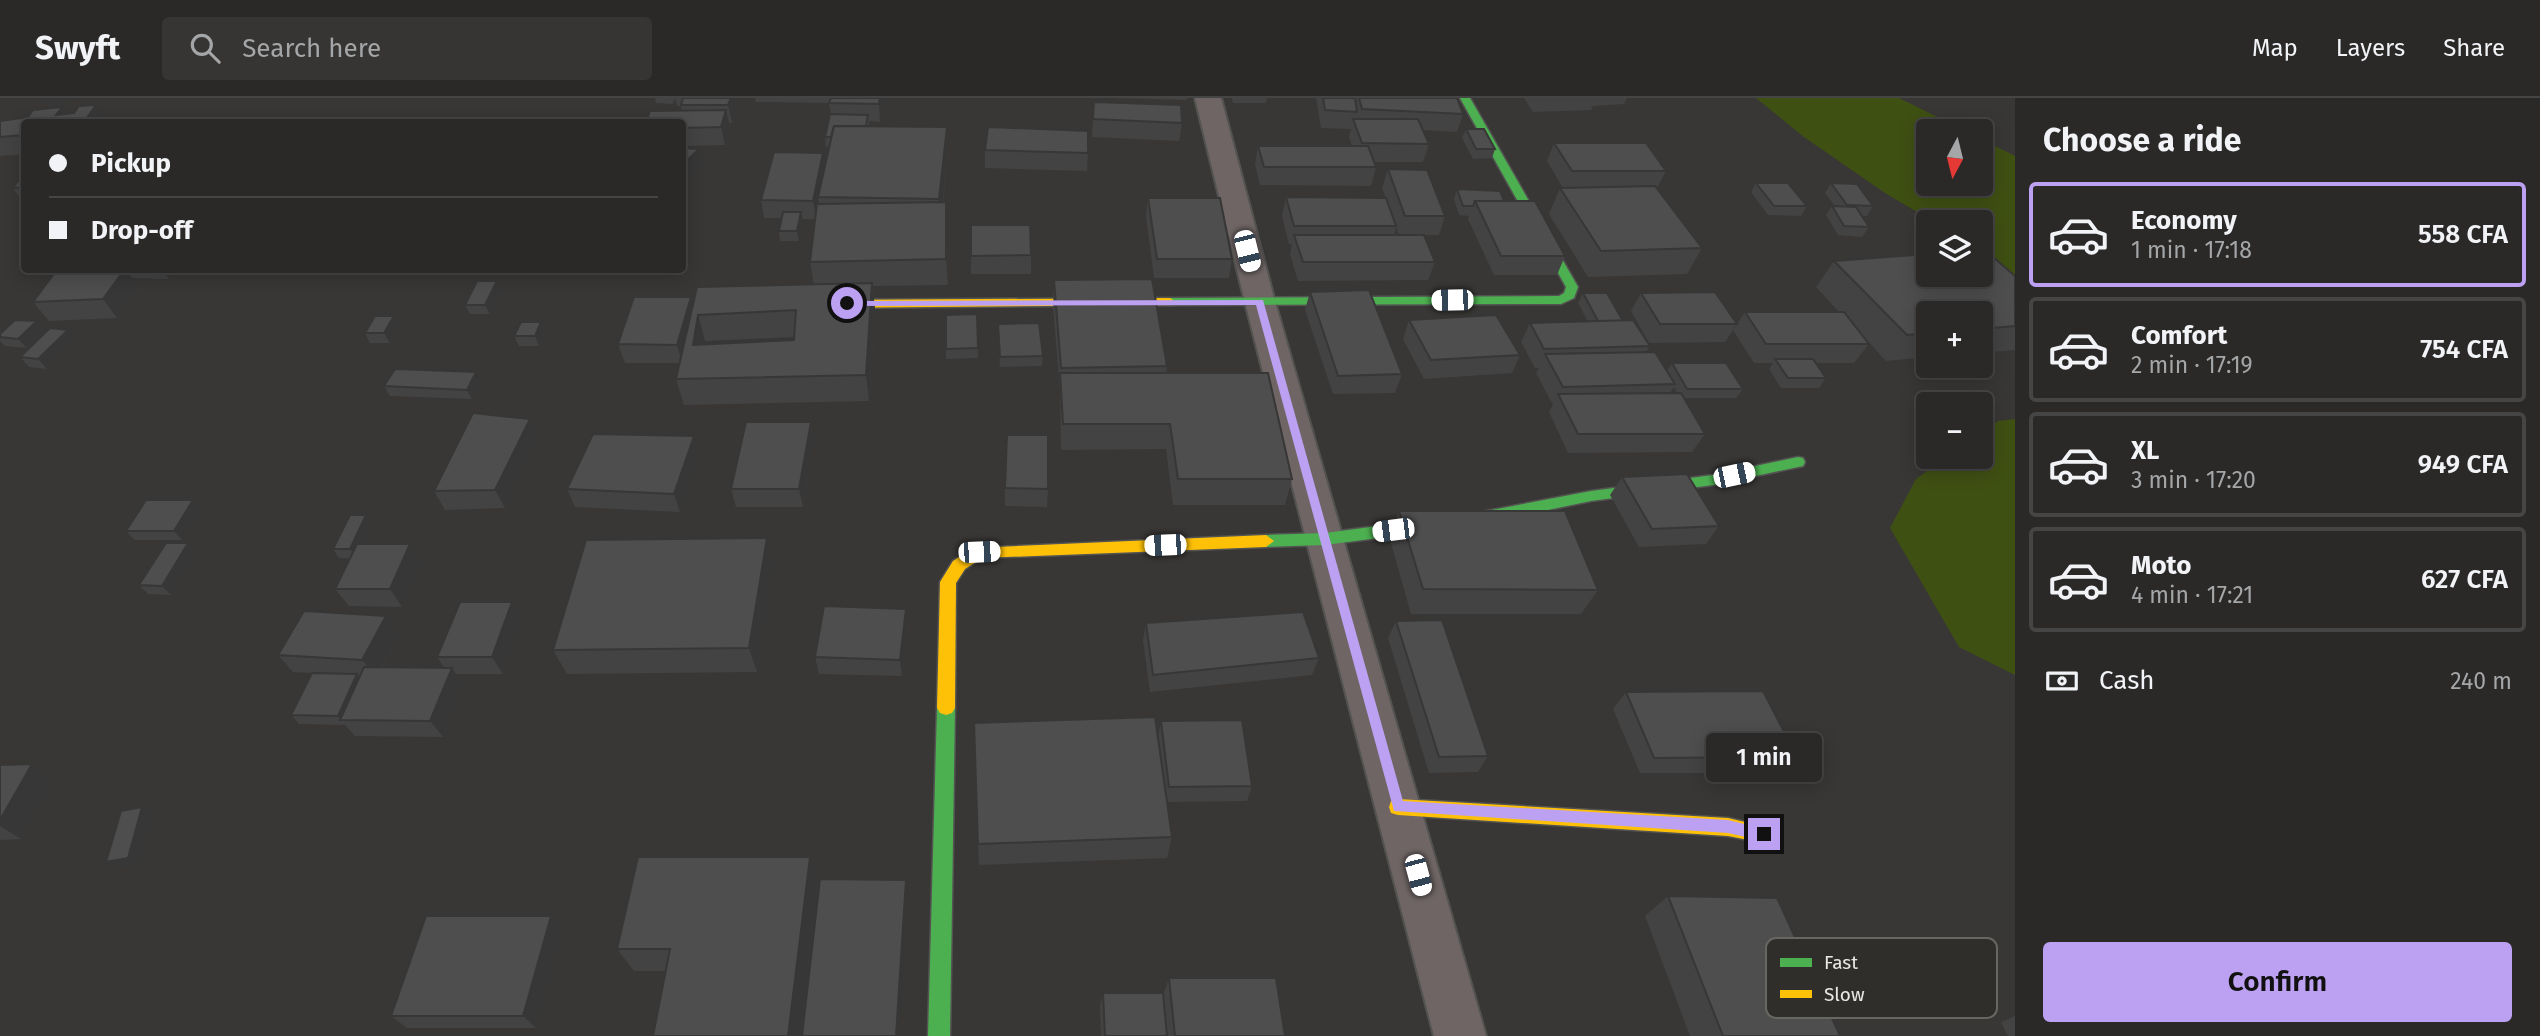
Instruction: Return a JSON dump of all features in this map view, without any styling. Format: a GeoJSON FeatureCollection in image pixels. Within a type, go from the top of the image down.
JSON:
{"type":"FeatureCollection","features":[{"type":"Feature","properties":{"kind":"street"},"geometry":{"type":"LineString","coordinates":[[1208,98],[1260,302],[1460,1036]]}},
{"type":"Feature","properties":{"kind":"street"},"geometry":{"type":"LineString","coordinates":[[806,304],[1561,300],[1570,295],[1573,287],[1465,98]]}},
{"type":"Feature","properties":{"kind":"street"},"geometry":{"type":"LineString","coordinates":[[939,1036],[948,582],[959,565],[979,552],[1325,539],[1476,519],[1591,496],[1713,480],[1798,462]]}},
{"type":"Feature","properties":{"kind":"street"},"geometry":{"type":"LineString","coordinates":[[1398,807],[1728,827],[1764,834]]}},
{"type":"Feature","properties":{"kind":"green space"},"geometry":{"type":"Polygon","coordinates":[[[1756,98],[1899,98],[1942,119],[1916,119],[1916,196],[1993,196],[1993,145],[2015,156],[2015,276],[1993,259],[1993,210],[1916,211],[1804,137],[1756,98]]]}},
{"type":"Feature","properties":{"kind":"green space"},"geometry":{"type":"Polygon","coordinates":[[[2015,419],[2015,675],[1959,647],[1890,528],[1916,479],[1930,469],[1993,469],[1993,425],[1998,421],[2015,419]]]}},
{"type":"Feature","properties":{"kind":"building"},"geometry":{"type":"Polygon","coordinates":[[[683,98],[731,98],[728,105],[681,105],[683,98]]]}},
{"type":"Feature","properties":{"kind":"building"},"geometry":{"type":"Polygon","coordinates":[[[831,98],[880,98],[879,104],[829,103],[831,98]]]}},
{"type":"Feature","properties":{"kind":"building"},"geometry":{"type":"Polygon","coordinates":[[[1323,98],[1355,98],[1357,112],[1325,110],[1323,98]]]}},
{"type":"Feature","properties":{"kind":"building"},"geometry":{"type":"Polygon","coordinates":[[[1359,98],[1457,98],[1463,114],[1362,109],[1359,98]]]}},
{"type":"Feature","properties":{"kind":"building"},"geometry":{"type":"Polygon","coordinates":[[[1094,102],[1181,105],[1182,123],[1093,119],[1094,102]]]}},
{"type":"Feature","properties":{"kind":"building"},"geometry":{"type":"Polygon","coordinates":[[[96,105],[86,119],[21,119],[21,135],[0,137],[0,121],[28,117],[33,110],[62,107],[56,115],[74,113],[79,106],[96,105]]]}},
{"type":"Feature","properties":{"kind":"building"},"geometry":{"type":"Polygon","coordinates":[[[726,110],[721,127],[686,128],[686,119],[647,119],[650,111],[726,110]]]}},
{"type":"Feature","properties":{"kind":"building"},"geometry":{"type":"Polygon","coordinates":[[[830,114],[868,115],[866,126],[834,126],[831,137],[825,137],[830,114]]]}},
{"type":"Feature","properties":{"kind":"building"},"geometry":{"type":"Polygon","coordinates":[[[549,118],[595,118],[594,119],[549,118]]]}},
{"type":"Feature","properties":{"kind":"building"},"geometry":{"type":"Polygon","coordinates":[[[1353,119],[1418,119],[1429,144],[1362,143],[1353,119]]]}},
{"type":"Feature","properties":{"kind":"building"},"geometry":{"type":"Polygon","coordinates":[[[834,126],[947,127],[939,199],[818,197],[834,126]]]}},
{"type":"Feature","properties":{"kind":"building"},"geometry":{"type":"Polygon","coordinates":[[[988,127],[1088,131],[1088,153],[985,150],[988,127]]]}},
{"type":"Feature","properties":{"kind":"building"},"geometry":{"type":"Polygon","coordinates":[[[1466,129],[1484,129],[1495,149],[1476,149],[1466,129]]]}},
{"type":"Feature","properties":{"kind":"building"},"geometry":{"type":"Polygon","coordinates":[[[1554,143],[1646,143],[1666,171],[1572,171],[1554,143]]]}},
{"type":"Feature","properties":{"kind":"building"},"geometry":{"type":"Polygon","coordinates":[[[1258,146],[1368,146],[1376,167],[1264,167],[1258,146]]]}},
{"type":"Feature","properties":{"kind":"building"},"geometry":{"type":"Polygon","coordinates":[[[686,148],[699,149],[686,161],[686,148]]]}},
{"type":"Feature","properties":{"kind":"building"},"geometry":{"type":"Polygon","coordinates":[[[774,152],[823,153],[813,201],[761,200],[774,152]]]}},
{"type":"Feature","properties":{"kind":"building"},"geometry":{"type":"Polygon","coordinates":[[[1388,169],[1427,170],[1445,216],[1405,216],[1388,169]]]}},
{"type":"Feature","properties":{"kind":"building"},"geometry":{"type":"Polygon","coordinates":[[[21,177],[21,187],[13,188],[21,177]]]}},
{"type":"Feature","properties":{"kind":"building"},"geometry":{"type":"Polygon","coordinates":[[[1756,183],[1788,183],[1807,206],[1774,206],[1756,183]]]}},
{"type":"Feature","properties":{"kind":"building"},"geometry":{"type":"Polygon","coordinates":[[[1831,183],[1857,184],[1873,206],[1847,205],[1831,183]]]}},
{"type":"Feature","properties":{"kind":"building"},"geometry":{"type":"Polygon","coordinates":[[[1655,186],[1702,248],[1601,251],[1560,188],[1655,186]]]}},
{"type":"Feature","properties":{"kind":"building"},"geometry":{"type":"Polygon","coordinates":[[[1457,189],[1500,191],[1504,201],[1475,201],[1473,206],[1463,206],[1457,189]]]}},
{"type":"Feature","properties":{"kind":"building"},"geometry":{"type":"Polygon","coordinates":[[[1286,197],[1386,198],[1396,226],[1294,226],[1286,197]]]}},
{"type":"Feature","properties":{"kind":"building"},"geometry":{"type":"Polygon","coordinates":[[[1148,198],[1220,198],[1232,259],[1157,259],[1148,198]]]}},
{"type":"Feature","properties":{"kind":"building"},"geometry":{"type":"Polygon","coordinates":[[[1475,201],[1535,201],[1565,256],[1501,256],[1475,201]]]}},
{"type":"Feature","properties":{"kind":"building"},"geometry":{"type":"Polygon","coordinates":[[[946,202],[946,259],[810,262],[817,204],[946,202]]]}},
{"type":"Feature","properties":{"kind":"building"},"geometry":{"type":"Polygon","coordinates":[[[1832,206],[1856,207],[1869,227],[1844,226],[1832,206]]]}},
{"type":"Feature","properties":{"kind":"building"},"geometry":{"type":"Polygon","coordinates":[[[783,212],[801,212],[797,231],[779,231],[783,212]]]}},
{"type":"Feature","properties":{"kind":"building"},"geometry":{"type":"Polygon","coordinates":[[[971,225],[1030,225],[1031,255],[971,256],[971,225]]]}},
{"type":"Feature","properties":{"kind":"building"},"geometry":{"type":"Polygon","coordinates":[[[1294,235],[1424,235],[1435,262],[1303,262],[1294,235]]]}},
{"type":"Feature","properties":{"kind":"building"},"geometry":{"type":"Polygon","coordinates":[[[1916,255],[1916,287],[1993,287],[1993,257],[2015,276],[2015,326],[1993,328],[1993,301],[1916,301],[1916,334],[1907,335],[1834,261],[1916,255]]]}},
{"type":"Feature","properties":{"kind":"building"},"geometry":{"type":"Polygon","coordinates":[[[55,273],[122,273],[103,299],[33,302],[55,273]]]}},
{"type":"Feature","properties":{"kind":"building"},"geometry":{"type":"Polygon","coordinates":[[[1152,279],[1167,366],[1061,368],[1054,280],[1152,279]]]}},
{"type":"Feature","properties":{"kind":"building"},"geometry":{"type":"Polygon","coordinates":[[[477,281],[497,281],[485,305],[465,305],[477,281]]]}},
{"type":"Feature","properties":{"kind":"building"},"geometry":{"type":"Polygon","coordinates":[[[872,283],[866,375],[676,379],[697,287],[872,283]],[[796,310],[698,315],[693,345],[794,340],[796,310]]]}},
{"type":"Feature","properties":{"kind":"building"},"geometry":{"type":"Polygon","coordinates":[[[1369,290],[1402,374],[1338,376],[1310,292],[1369,290]]]}},
{"type":"Feature","properties":{"kind":"building"},"geometry":{"type":"Polygon","coordinates":[[[1715,292],[1737,324],[1660,324],[1641,293],[1715,292]]]}},
{"type":"Feature","properties":{"kind":"building"},"geometry":{"type":"Polygon","coordinates":[[[1583,293],[1607,293],[1623,321],[1598,321],[1583,293]]]}},
{"type":"Feature","properties":{"kind":"building"},"geometry":{"type":"Polygon","coordinates":[[[634,297],[691,297],[677,345],[618,344],[634,297]]]}},
{"type":"Feature","properties":{"kind":"building"},"geometry":{"type":"Polygon","coordinates":[[[1745,312],[1844,312],[1869,344],[1766,344],[1745,312]]]}},
{"type":"Feature","properties":{"kind":"building"},"geometry":{"type":"Polygon","coordinates":[[[977,314],[978,348],[946,349],[946,315],[977,314]]]}},
{"type":"Feature","properties":{"kind":"building"},"geometry":{"type":"Polygon","coordinates":[[[1496,315],[1520,355],[1431,360],[1409,320],[1496,315]]]}},
{"type":"Feature","properties":{"kind":"building"},"geometry":{"type":"Polygon","coordinates":[[[375,316],[394,316],[384,333],[365,333],[375,316]]]}},
{"type":"Feature","properties":{"kind":"building"},"geometry":{"type":"Polygon","coordinates":[[[15,320],[37,321],[18,339],[0,337],[0,334],[15,320]]]}},
{"type":"Feature","properties":{"kind":"building"},"geometry":{"type":"Polygon","coordinates":[[[1633,320],[1650,346],[1544,349],[1530,323],[1633,320]]]}},
{"type":"Feature","properties":{"kind":"building"},"geometry":{"type":"Polygon","coordinates":[[[521,322],[541,322],[535,336],[514,336],[521,322]]]}},
{"type":"Feature","properties":{"kind":"building"},"geometry":{"type":"Polygon","coordinates":[[[1039,323],[1043,356],[1000,357],[998,324],[1039,323]]]}},
{"type":"Feature","properties":{"kind":"building"},"geometry":{"type":"Polygon","coordinates":[[[50,328],[68,330],[38,359],[20,357],[50,328]]]}},
{"type":"Feature","properties":{"kind":"building"},"geometry":{"type":"Polygon","coordinates":[[[1655,352],[1675,384],[1563,387],[1545,354],[1655,352]]]}},
{"type":"Feature","properties":{"kind":"building"},"geometry":{"type":"Polygon","coordinates":[[[1775,359],[1813,359],[1826,378],[1788,378],[1775,359]]]}},
{"type":"Feature","properties":{"kind":"building"},"geometry":{"type":"Polygon","coordinates":[[[1672,363],[1726,363],[1743,389],[1687,389],[1672,363]]]}},
{"type":"Feature","properties":{"kind":"building"},"geometry":{"type":"Polygon","coordinates":[[[395,369],[476,372],[467,390],[384,386],[395,369]]]}},
{"type":"Feature","properties":{"kind":"building"},"geometry":{"type":"Polygon","coordinates":[[[1060,373],[1268,373],[1292,479],[1178,479],[1170,424],[1063,424],[1060,373]]]}},
{"type":"Feature","properties":{"kind":"building"},"geometry":{"type":"Polygon","coordinates":[[[1681,393],[1705,434],[1578,434],[1558,394],[1681,393]]]}},
{"type":"Feature","properties":{"kind":"building"},"geometry":{"type":"Polygon","coordinates":[[[473,413],[530,419],[495,490],[434,491],[473,413]]]}},
{"type":"Feature","properties":{"kind":"building"},"geometry":{"type":"Polygon","coordinates":[[[746,422],[811,422],[799,489],[731,489],[746,422]]]}},
{"type":"Feature","properties":{"kind":"building"},"geometry":{"type":"Polygon","coordinates":[[[593,434],[694,436],[674,494],[567,489],[593,434]]]}},
{"type":"Feature","properties":{"kind":"building"},"geometry":{"type":"Polygon","coordinates":[[[1007,435],[1048,435],[1048,489],[1005,488],[1007,435]]]}},
{"type":"Feature","properties":{"kind":"building"},"geometry":{"type":"Polygon","coordinates":[[[1687,474],[1719,526],[1652,529],[1622,477],[1687,474]]]}},
{"type":"Feature","properties":{"kind":"building"},"geometry":{"type":"Polygon","coordinates":[[[146,500],[193,500],[174,531],[126,531],[146,500]]]}},
{"type":"Feature","properties":{"kind":"building"},"geometry":{"type":"Polygon","coordinates":[[[1399,511],[1565,511],[1598,590],[1423,589],[1399,511]]]}},
{"type":"Feature","properties":{"kind":"building"},"geometry":{"type":"Polygon","coordinates":[[[350,515],[366,515],[350,549],[333,549],[350,515]]]}},
{"type":"Feature","properties":{"kind":"building"},"geometry":{"type":"Polygon","coordinates":[[[767,538],[749,648],[553,650],[586,540],[767,538]]]}},
{"type":"Feature","properties":{"kind":"building"},"geometry":{"type":"Polygon","coordinates":[[[166,543],[188,543],[162,586],[139,585],[166,543]]]}},
{"type":"Feature","properties":{"kind":"building"},"geometry":{"type":"Polygon","coordinates":[[[357,544],[410,544],[390,589],[335,589],[357,544]]]}},
{"type":"Feature","properties":{"kind":"building"},"geometry":{"type":"Polygon","coordinates":[[[460,602],[512,602],[492,657],[437,657],[460,602]]]}},
{"type":"Feature","properties":{"kind":"building"},"geometry":{"type":"Polygon","coordinates":[[[824,606],[906,609],[900,660],[815,657],[824,606]]]}},
{"type":"Feature","properties":{"kind":"building"},"geometry":{"type":"Polygon","coordinates":[[[304,611],[386,616],[362,660],[278,655],[304,611]]]}},
{"type":"Feature","properties":{"kind":"building"},"geometry":{"type":"Polygon","coordinates":[[[1303,612],[1319,658],[1153,675],[1146,623],[1303,612]]]}},
{"type":"Feature","properties":{"kind":"building"},"geometry":{"type":"Polygon","coordinates":[[[1442,620],[1488,756],[1439,757],[1396,621],[1442,620]]]}},
{"type":"Feature","properties":{"kind":"building"},"geometry":{"type":"Polygon","coordinates":[[[364,667],[452,668],[430,721],[340,720],[364,667]]]}},
{"type":"Feature","properties":{"kind":"building"},"geometry":{"type":"Polygon","coordinates":[[[312,673],[357,674],[338,716],[291,715],[312,673]]]}},
{"type":"Feature","properties":{"kind":"building"},"geometry":{"type":"Polygon","coordinates":[[[1763,691],[1797,757],[1654,758],[1626,692],[1763,691]]]}},
{"type":"Feature","properties":{"kind":"building"},"geometry":{"type":"Polygon","coordinates":[[[1155,717],[1172,837],[978,844],[974,723],[1155,717]]]}},
{"type":"Feature","properties":{"kind":"building"},"geometry":{"type":"Polygon","coordinates":[[[1242,720],[1252,786],[1169,787],[1161,721],[1242,720]]]}},
{"type":"Feature","properties":{"kind":"building"},"geometry":{"type":"Polygon","coordinates":[[[32,764],[0,820],[0,765],[32,764]]]}},
{"type":"Feature","properties":{"kind":"building"},"geometry":{"type":"Polygon","coordinates":[[[142,807],[128,858],[106,862],[121,811],[142,807]]]}},
{"type":"Feature","properties":{"kind":"building"},"geometry":{"type":"Polygon","coordinates":[[[638,857],[810,857],[788,1036],[653,1036],[670,949],[617,949],[638,857]]]}},
{"type":"Feature","properties":{"kind":"building"},"geometry":{"type":"Polygon","coordinates":[[[820,879],[906,880],[896,1036],[802,1036],[820,879]]]}},
{"type":"Feature","properties":{"kind":"building"},"geometry":{"type":"Polygon","coordinates":[[[1668,896],[1777,898],[1795,938],[1766,938],[1766,1018],[1832,1018],[1840,1036],[1723,1036],[1668,896]]]}},
{"type":"Feature","properties":{"kind":"building"},"geometry":{"type":"Polygon","coordinates":[[[426,916],[551,916],[523,1016],[391,1016],[426,916]]]}},
{"type":"Feature","properties":{"kind":"building"},"geometry":{"type":"Polygon","coordinates":[[[1169,978],[1276,978],[1285,1036],[1175,1036],[1169,978]]]}},
{"type":"Feature","properties":{"kind":"building"},"geometry":{"type":"Polygon","coordinates":[[[1103,993],[1163,993],[1167,1036],[1105,1036],[1103,993]]]}},
{"type":"Feature","properties":{"kind":"traffic: fast"},"geometry":{"type":"LineString","coordinates":[[1170,302],[1561,300],[1570,295],[1572,287],[1465,98]]}},
{"type":"Feature","properties":{"kind":"traffic: fast"},"geometry":{"type":"LineString","coordinates":[[1266,541],[1325,539],[1476,519],[1591,496],[1713,480],[1798,462]]}},
{"type":"Feature","properties":{"kind":"traffic: fast"},"geometry":{"type":"LineString","coordinates":[[939,1036],[946,708]]}},
{"type":"Feature","properties":{"kind":"traffic: slow"},"geometry":{"type":"LineString","coordinates":[[821,304],[1170,302]]}},
{"type":"Feature","properties":{"kind":"traffic: slow"},"geometry":{"type":"LineString","coordinates":[[946,708],[948,582],[959,565],[979,552],[1266,541]]}},
{"type":"Feature","properties":{"kind":"traffic: slow"},"geometry":{"type":"LineString","coordinates":[[1398,807],[1728,827],[1764,834]]}},
{"type":"Feature","properties":{"kind":"route"},"geometry":{"type":"LineString","coordinates":[[847,303],[1260,302],[1398,807],[1728,827],[1764,834]]}}]}
